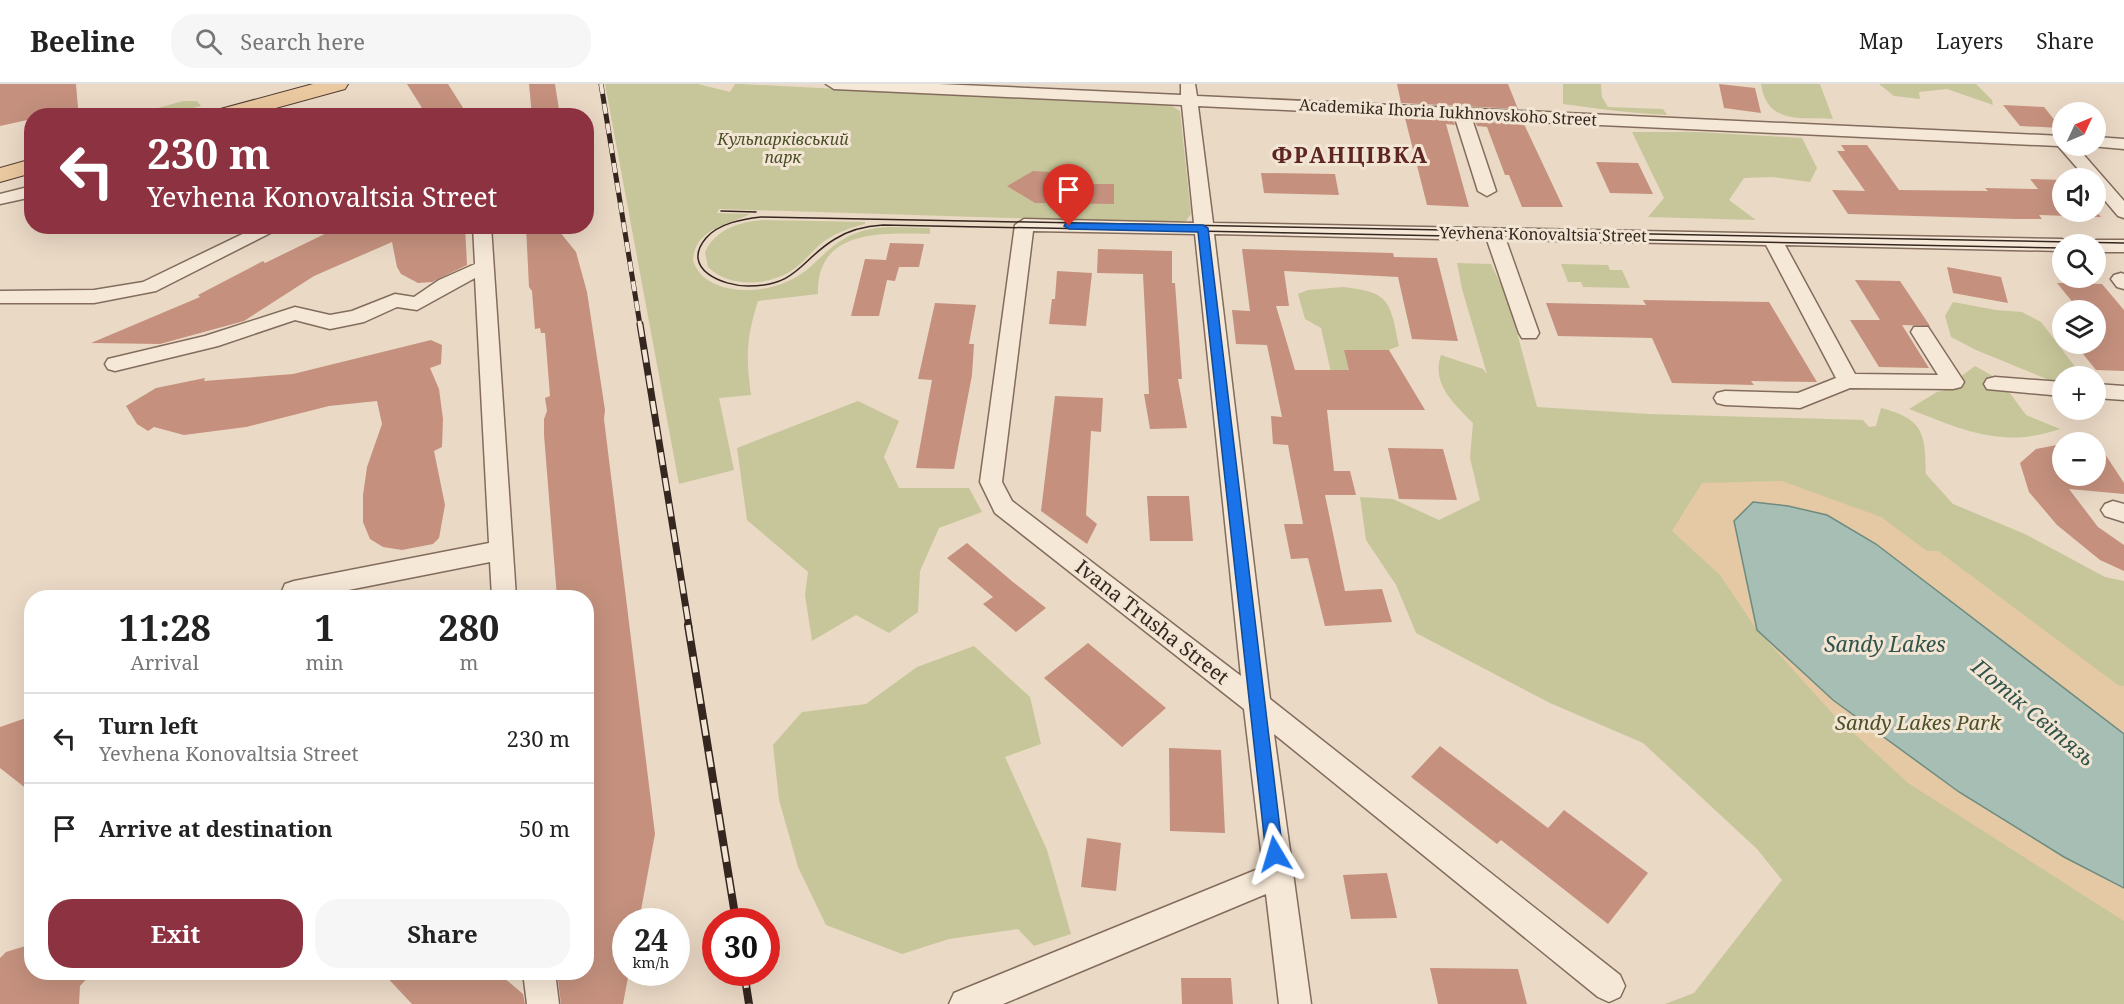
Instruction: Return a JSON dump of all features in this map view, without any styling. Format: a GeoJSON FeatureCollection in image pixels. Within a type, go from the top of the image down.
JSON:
{"type":"FeatureCollection","features":[{"type":"Feature","properties":{"kind":"main road"},"geometry":{"type":"LineString","coordinates":[[249,108],[337,84]]}},
{"type":"Feature","properties":{"kind":"main road"},"geometry":{"type":"LineString","coordinates":[[0,175],[24,168]]}},
{"type":"Feature","properties":{"kind":"street","name":"Academika Ihoria Iukhnovskoho Street"},"geometry":{"type":"LineString","coordinates":[[834,84],[1188,92],[1462,112],[2052,141]]}},
{"type":"Feature","properties":{"kind":"street"},"geometry":{"type":"LineString","coordinates":[[1188,92],[1277,875],[1295,1004]]}},
{"type":"Feature","properties":{"kind":"street"},"geometry":{"type":"LineString","coordinates":[[1462,112],[1487,191]]}},
{"type":"Feature","properties":{"kind":"street"},"geometry":{"type":"LineString","coordinates":[[2106,143],[2124,144]]}},
{"type":"Feature","properties":{"kind":"street"},"geometry":{"type":"LineString","coordinates":[[2075,156],[2086,168]]}},
{"type":"Feature","properties":{"kind":"street"},"geometry":{"type":"LineString","coordinates":[[2106,192],[2124,212]]}},
{"type":"Feature","properties":{"kind":"street"},"geometry":{"type":"LineString","coordinates":[[0,199],[24,193]]}},
{"type":"Feature","properties":{"kind":"street","name":"Yevhena Konovaltsia Street"},"geometry":{"type":"LineString","coordinates":[[1024,225],[2052,245]]}},
{"type":"Feature","properties":{"kind":"street","name":"Ivana Trusha Street"},"geometry":{"type":"LineString","coordinates":[[1024,225],[991,482],[1003,507],[1257,704],[1609,986]]}},
{"type":"Feature","properties":{"kind":"street"},"geometry":{"type":"LineString","coordinates":[[1494,233],[1529,333]]}},
{"type":"Feature","properties":{"kind":"street"},"geometry":{"type":"LineString","coordinates":[[0,297],[97,297],[134,291],[149,287],[258,234]]}},
{"type":"Feature","properties":{"kind":"street"},"geometry":{"type":"LineString","coordinates":[[483,234],[504,590]]}},
{"type":"Feature","properties":{"kind":"street"},"geometry":{"type":"LineString","coordinates":[[1772,239],[1848,381]]}},
{"type":"Feature","properties":{"kind":"street"},"geometry":{"type":"LineString","coordinates":[[2106,246],[2124,246]]}},
{"type":"Feature","properties":{"kind":"street"},"geometry":{"type":"LineString","coordinates":[[115,364],[211,341],[250,326],[295,313],[330,322],[357,317],[395,300],[417,304],[446,285],[485,267]]}},
{"type":"Feature","properties":{"kind":"street"},"geometry":{"type":"LineString","coordinates":[[1725,398],[1800,401],[1848,381],[1953,382],[1921,332]]}},
{"type":"Feature","properties":{"kind":"street"},"geometry":{"type":"LineString","coordinates":[[1995,384],[2052,388]]}},
{"type":"Feature","properties":{"kind":"street"},"geometry":{"type":"LineString","coordinates":[[2106,392],[2124,393]]}},
{"type":"Feature","properties":{"kind":"street"},"geometry":{"type":"LineString","coordinates":[[299,590],[453,561],[501,549]]}},
{"type":"Feature","properties":{"kind":"street"},"geometry":{"type":"LineString","coordinates":[[965,1004],[1277,875]]}},
{"type":"Feature","properties":{"kind":"street"},"geometry":{"type":"LineString","coordinates":[[540,980],[543,1004]]}},
{"type":"Feature","properties":{"kind":"green space","name":"Кульпарківський парк"},"geometry":{"type":"Polygon","coordinates":[[[605,84],[698,84],[730,92],[735,84],[740,84],[1172,106],[1180,111],[1191,214],[1186,221],[1175,223],[719,209],[717,213],[750,214],[714,229],[706,235],[699,241],[693,261],[698,271],[708,281],[734,289],[757,290],[790,280],[809,268],[837,243],[865,230],[893,227],[930,228],[930,234],[874,235],[856,239],[840,246],[828,257],[820,272],[818,294],[758,301],[748,348],[751,395],[719,398],[734,470],[679,484],[605,84]]]}},
{"type":"Feature","properties":{"kind":"green space"},"geometry":{"type":"Polygon","coordinates":[[[1563,84],[1601,84],[1602,97],[1608,107],[1663,109],[1667,115],[1563,104],[1563,84]]]}},
{"type":"Feature","properties":{"kind":"green space"},"geometry":{"type":"Polygon","coordinates":[[[1761,84],[1820,84],[1833,119],[1798,118],[1778,113],[1770,106],[1761,84]]]}},
{"type":"Feature","properties":{"kind":"green space"},"geometry":{"type":"Polygon","coordinates":[[[1879,84],[1976,84],[1992,100],[1993,105],[1947,89],[1919,92],[1920,99],[1894,96],[1879,84]]]}},
{"type":"Feature","properties":{"kind":"green space"},"geometry":{"type":"Polygon","coordinates":[[[183,101],[197,101],[201,106],[193,108],[158,108],[183,101]]]}},
{"type":"Feature","properties":{"kind":"green space"},"geometry":{"type":"Polygon","coordinates":[[[1632,132],[1698,132],[1802,138],[1817,168],[1810,182],[1772,177],[1744,178],[1729,200],[1756,220],[1648,217],[1664,198],[1632,132]]]}},
{"type":"Feature","properties":{"kind":"green space"},"geometry":{"type":"Polygon","coordinates":[[[763,220],[865,222],[865,224],[831,237],[796,268],[771,280],[748,282],[726,279],[708,267],[705,252],[722,232],[737,225],[763,220]]]}},
{"type":"Feature","properties":{"kind":"green space","name":"Sandy Lakes Park"},"geometry":{"type":"Polygon","coordinates":[[[1457,263],[1491,264],[1508,299],[1537,407],[1649,414],[1863,420],[1869,427],[1876,426],[1881,408],[1895,412],[1914,423],[1919,430],[1925,448],[1926,474],[1953,504],[2025,534],[2105,577],[2124,581],[2124,1004],[1665,1004],[1694,993],[1782,880],[1757,849],[1643,743],[1550,703],[1416,633],[1396,585],[1366,540],[1360,497],[1393,499],[1439,520],[1480,500],[1470,458],[1473,423],[1446,393],[1439,375],[1441,355],[1483,369],[1487,374],[1462,289],[1457,263]]]}},
{"type":"Feature","properties":{"kind":"green space"},"geometry":{"type":"Polygon","coordinates":[[[1561,264],[1608,265],[1610,270],[1622,270],[1630,288],[1583,287],[1581,282],[1568,282],[1561,264]]]}},
{"type":"Feature","properties":{"kind":"green space"},"geometry":{"type":"Polygon","coordinates":[[[1343,287],[1370,292],[1385,302],[1393,318],[1399,346],[1383,352],[1355,373],[1332,377],[1321,328],[1305,319],[1298,294],[1308,290],[1343,287]]]}},
{"type":"Feature","properties":{"kind":"green space"},"geometry":{"type":"Polygon","coordinates":[[[1953,302],[2022,312],[2041,322],[2052,336],[2052,354],[2065,354],[2074,366],[2052,366],[2052,381],[1976,350],[1951,337],[1945,316],[1953,302]]]}},
{"type":"Feature","properties":{"kind":"green space"},"geometry":{"type":"Polygon","coordinates":[[[1975,366],[1991,375],[2009,392],[2026,415],[2060,429],[2039,435],[2001,437],[1965,430],[1909,409],[1937,392],[1958,387],[1960,377],[1975,366]]]}},
{"type":"Feature","properties":{"kind":"green space"},"geometry":{"type":"Polygon","coordinates":[[[858,401],[899,421],[884,457],[899,488],[969,488],[982,512],[939,528],[920,571],[918,612],[889,633],[856,615],[812,641],[805,595],[808,572],[747,520],[737,448],[858,401]]]}},
{"type":"Feature","properties":{"kind":"green space"},"geometry":{"type":"Polygon","coordinates":[[[974,646],[1030,697],[1041,744],[1005,757],[1047,850],[1071,934],[1034,946],[1018,929],[949,939],[902,954],[826,925],[798,867],[779,800],[773,745],[802,712],[866,704],[917,667],[974,646]]]}},
{"type":"Feature","properties":{"kind":"sand"},"geometry":{"type":"Polygon","coordinates":[[[1782,481],[1881,517],[1927,551],[1938,551],[2118,685],[2124,686],[2124,734],[1876,544],[1827,515],[1788,506],[1753,502],[1734,521],[1757,630],[1720,575],[1672,531],[1702,483],[1782,481]]]}},
{"type":"Feature","properties":{"kind":"sand"},"geometry":{"type":"Polygon","coordinates":[[[1758,631],[1833,700],[1959,792],[2064,857],[2124,888],[2124,921],[1908,783],[1833,714],[1758,631]]]}},
{"type":"Feature","properties":{"kind":"water","name":"Sandy Lakes"},"geometry":{"type":"Polygon","coordinates":[[[1753,502],[1788,506],[1827,515],[1876,544],[2124,734],[2124,888],[2064,857],[1959,792],[1833,700],[1757,630],[1734,521],[1753,502]]]}},
{"type":"Feature","properties":{"kind":"building"},"geometry":{"type":"Polygon","coordinates":[[[0,84],[76,84],[78,108],[24,108],[24,121],[0,126],[0,84]]]}},
{"type":"Feature","properties":{"kind":"building"},"geometry":{"type":"Polygon","coordinates":[[[407,84],[448,84],[463,108],[422,108],[407,84]]]}},
{"type":"Feature","properties":{"kind":"building"},"geometry":{"type":"Polygon","coordinates":[[[529,84],[555,84],[559,108],[531,108],[529,84]]]}},
{"type":"Feature","properties":{"kind":"building"},"geometry":{"type":"Polygon","coordinates":[[[1397,84],[1508,84],[1518,109],[1401,103],[1397,84]]]}},
{"type":"Feature","properties":{"kind":"building"},"geometry":{"type":"Polygon","coordinates":[[[1719,84],[1755,88],[1761,113],[1724,108],[1719,84]]]}},
{"type":"Feature","properties":{"kind":"building"},"geometry":{"type":"Polygon","coordinates":[[[2003,105],[2044,107],[2052,117],[2052,128],[2020,126],[2003,105]]]}},
{"type":"Feature","properties":{"kind":"building"},"geometry":{"type":"Polygon","coordinates":[[[1405,118],[1453,120],[1455,125],[1446,124],[1469,207],[1427,205],[1405,118]]]}},
{"type":"Feature","properties":{"kind":"building"},"geometry":{"type":"Polygon","coordinates":[[[1475,121],[1524,124],[1563,207],[1522,207],[1509,175],[1505,175],[1487,127],[1477,126],[1475,121]]]}},
{"type":"Feature","properties":{"kind":"building"},"geometry":{"type":"Polygon","coordinates":[[[1841,145],[1867,145],[1899,190],[2038,189],[2030,179],[2052,180],[2052,215],[2039,215],[2042,219],[2016,219],[1848,214],[1832,190],[1865,191],[1837,151],[1845,151],[1841,145]]]}},
{"type":"Feature","properties":{"kind":"building"},"geometry":{"type":"Polygon","coordinates":[[[1596,162],[1638,163],[1653,194],[1610,193],[1596,162]]]}},
{"type":"Feature","properties":{"kind":"building"},"geometry":{"type":"Polygon","coordinates":[[[1033,171],[1049,172],[1055,184],[1114,184],[1114,204],[1035,203],[1007,186],[1033,171]]]}},
{"type":"Feature","properties":{"kind":"building"},"geometry":{"type":"Polygon","coordinates":[[[1261,173],[1335,174],[1339,195],[1264,193],[1261,173]]]}},
{"type":"Feature","properties":{"kind":"building"},"geometry":{"type":"Polygon","coordinates":[[[325,234],[465,234],[467,265],[432,282],[418,283],[401,274],[397,267],[392,242],[314,276],[244,321],[160,344],[91,343],[200,297],[198,295],[263,261],[265,263],[325,234]]]}},
{"type":"Feature","properties":{"kind":"building"},"geometry":{"type":"Polygon","coordinates":[[[526,234],[561,234],[576,252],[587,292],[605,410],[604,419],[655,834],[641,908],[612,908],[612,986],[626,986],[623,1004],[561,1004],[558,980],[594,980],[594,590],[556,590],[544,435],[544,419],[547,411],[545,398],[550,396],[545,333],[541,333],[540,328],[535,329],[532,291],[529,287],[526,234]]]}},
{"type":"Feature","properties":{"kind":"building"},"geometry":{"type":"Polygon","coordinates":[[[890,243],[924,244],[919,267],[899,267],[895,281],[887,280],[879,316],[851,316],[865,259],[886,260],[890,243]]]}},
{"type":"Feature","properties":{"kind":"building"},"geometry":{"type":"Polygon","coordinates":[[[1098,249],[1172,251],[1172,283],[1175,283],[1182,379],[1178,379],[1187,428],[1150,429],[1144,394],[1149,394],[1143,274],[1097,273],[1098,249]]]}},
{"type":"Feature","properties":{"kind":"building"},"geometry":{"type":"Polygon","coordinates":[[[1242,249],[1393,253],[1394,257],[1437,258],[1458,341],[1412,339],[1398,277],[1284,271],[1289,306],[1276,306],[1295,370],[1349,370],[1344,350],[1389,350],[1425,410],[1327,410],[1334,471],[1350,471],[1356,495],[1325,495],[1345,591],[1382,589],[1392,622],[1325,626],[1308,558],[1291,559],[1284,524],[1303,524],[1288,445],[1273,444],[1271,416],[1282,417],[1267,345],[1236,344],[1232,310],[1250,311],[1242,249]]]}},
{"type":"Feature","properties":{"kind":"building"},"geometry":{"type":"Polygon","coordinates":[[[1947,267],[2001,277],[2008,303],[1953,293],[1947,267]]]}},
{"type":"Feature","properties":{"kind":"building"},"geometry":{"type":"Polygon","coordinates":[[[1057,271],[1092,273],[1086,326],[1049,324],[1052,299],[1055,299],[1057,271]]]}},
{"type":"Feature","properties":{"kind":"building"},"geometry":{"type":"Polygon","coordinates":[[[1855,280],[1900,281],[1930,326],[1902,325],[1929,368],[1879,367],[1850,320],[1880,320],[1855,280]]]}},
{"type":"Feature","properties":{"kind":"building"},"geometry":{"type":"Polygon","coordinates":[[[2061,288],[2105,288],[2124,310],[2124,371],[2106,370],[2106,366],[2093,366],[2083,354],[2106,354],[2106,300],[2071,300],[2061,288]]]}},
{"type":"Feature","properties":{"kind":"building"},"geometry":{"type":"Polygon","coordinates":[[[1643,300],[1769,302],[1817,382],[1751,381],[1754,385],[1672,383],[1652,338],[1558,336],[1546,303],[1646,305],[1643,300]]]}},
{"type":"Feature","properties":{"kind":"building"},"geometry":{"type":"Polygon","coordinates":[[[935,303],[976,305],[969,344],[974,344],[972,375],[954,469],[916,468],[932,380],[918,379],[935,303]]]}},
{"type":"Feature","properties":{"kind":"building"},"geometry":{"type":"Polygon","coordinates":[[[431,340],[442,345],[441,364],[430,368],[439,389],[443,419],[442,447],[434,451],[445,505],[439,538],[433,544],[402,550],[383,547],[370,539],[363,522],[363,495],[367,467],[382,424],[377,401],[329,406],[246,427],[184,435],[154,427],[148,431],[137,424],[126,406],[156,388],[205,378],[204,381],[293,374],[431,340]]]}},
{"type":"Feature","properties":{"kind":"building"},"geometry":{"type":"Polygon","coordinates":[[[1055,396],[1103,398],[1101,432],[1091,431],[1086,515],[1097,524],[1087,544],[1041,511],[1055,396]]]}},
{"type":"Feature","properties":{"kind":"building"},"geometry":{"type":"Polygon","coordinates":[[[2052,446],[2052,486],[2106,486],[2106,456],[2124,483],[2124,494],[2069,489],[2098,527],[2124,545],[2124,571],[2100,560],[2057,525],[2029,492],[2020,463],[2036,449],[2052,446]]]}},
{"type":"Feature","properties":{"kind":"building"},"geometry":{"type":"Polygon","coordinates":[[[1388,448],[1443,449],[1457,500],[1399,499],[1388,448]]]}},
{"type":"Feature","properties":{"kind":"building"},"geometry":{"type":"Polygon","coordinates":[[[1147,496],[1189,496],[1193,541],[1150,541],[1147,496]]]}},
{"type":"Feature","properties":{"kind":"building"},"geometry":{"type":"Polygon","coordinates":[[[967,543],[1046,608],[1016,632],[983,604],[993,597],[947,558],[967,543]]]}},
{"type":"Feature","properties":{"kind":"building"},"geometry":{"type":"Polygon","coordinates":[[[1088,643],[1166,708],[1122,747],[1044,678],[1088,643]]]}},
{"type":"Feature","properties":{"kind":"building"},"geometry":{"type":"Polygon","coordinates":[[[24,719],[24,787],[0,768],[0,727],[24,719]]]}},
{"type":"Feature","properties":{"kind":"building"},"geometry":{"type":"Polygon","coordinates":[[[1440,746],[1548,828],[1564,810],[1648,873],[1608,924],[1501,840],[1497,844],[1411,777],[1440,746]]]}},
{"type":"Feature","properties":{"kind":"building"},"geometry":{"type":"Polygon","coordinates":[[[1169,748],[1221,750],[1225,833],[1170,831],[1169,748]]]}},
{"type":"Feature","properties":{"kind":"building"},"geometry":{"type":"Polygon","coordinates":[[[1087,838],[1121,843],[1116,891],[1081,887],[1087,838]]]}},
{"type":"Feature","properties":{"kind":"building"},"geometry":{"type":"Polygon","coordinates":[[[1387,873],[1397,918],[1351,919],[1343,875],[1387,873]]]}},
{"type":"Feature","properties":{"kind":"building"},"geometry":{"type":"Polygon","coordinates":[[[24,946],[24,980],[86,980],[80,986],[79,1004],[0,1004],[0,958],[6,952],[24,946]]]}},
{"type":"Feature","properties":{"kind":"building"},"geometry":{"type":"Polygon","coordinates":[[[1430,968],[1518,969],[1527,1004],[1438,1004],[1430,968]]]}},
{"type":"Feature","properties":{"kind":"building"},"geometry":{"type":"Polygon","coordinates":[[[1181,978],[1231,978],[1233,1004],[1182,1004],[1181,978]]]}},
{"type":"Feature","properties":{"kind":"building"},"geometry":{"type":"Polygon","coordinates":[[[390,980],[506,980],[523,994],[525,1004],[412,1004],[390,980]]]}},
{"type":"Feature","properties":{"kind":"tram line"},"geometry":{"type":"LineString","coordinates":[[721,211],[756,212]]}},
{"type":"Feature","properties":{"kind":"tram line"},"geometry":{"type":"LineString","coordinates":[[2052,242],[761,217],[724,225],[711,233],[699,249],[698,259],[701,267],[708,274],[727,283],[748,286],[765,285],[788,277],[823,247],[840,236],[858,229],[883,225],[2052,248]]}},
{"type":"Feature","properties":{"kind":"tram line"},"geometry":{"type":"LineString","coordinates":[[2106,243],[2124,243]]}},
{"type":"Feature","properties":{"kind":"railway"},"geometry":{"type":"LineString","coordinates":[[601,84],[640,325]]}},
{"type":"Feature","properties":{"kind":"railway"},"geometry":{"type":"LineString","coordinates":[[640,324],[689,627]]}},
{"type":"Feature","properties":{"kind":"railway"},"geometry":{"type":"LineString","coordinates":[[688,625],[734,908]]}},
{"type":"Feature","properties":{"kind":"railway"},"geometry":{"type":"LineString","coordinates":[[746,986],[749,1004]]}},
{"type":"Feature","properties":{"kind":"district","name":"ФРАНЦІВКА"},"geometry":{"type":"Point","coordinates":[1350,155]}},
{"type":"Feature","properties":{"kind":"route"},"geometry":{"type":"LineString","coordinates":[[1069,226],[1203,228],[1275,854]]}},
{"type":"Feature","properties":{"kind":"water label","name":"Потік Світязь"},"geometry":{"type":"Point","coordinates":[2033,713]}}]}
